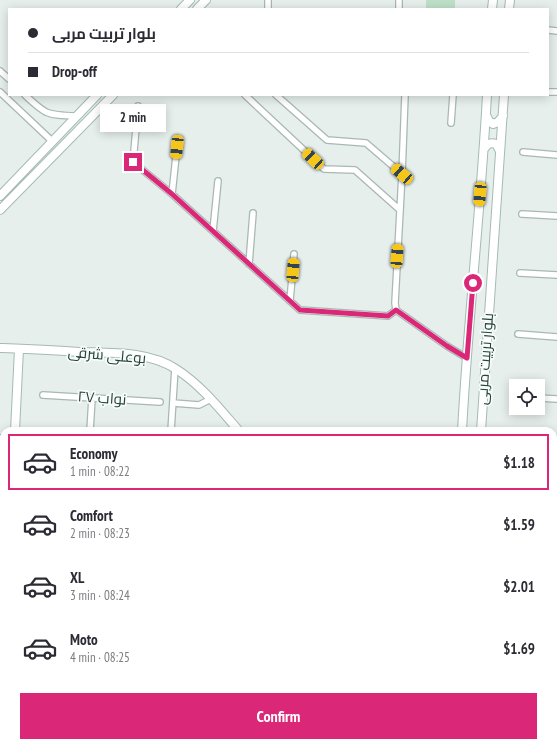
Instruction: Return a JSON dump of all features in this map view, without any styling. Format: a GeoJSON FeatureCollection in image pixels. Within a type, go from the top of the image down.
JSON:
{"type":"FeatureCollection","features":[{"type":"Feature","properties":{"kind":"main road"},"geometry":{"type":"LineString","coordinates":[[182,8],[190,0]]}},
{"type":"Feature","properties":{"kind":"main road"},"geometry":{"type":"LineString","coordinates":[[198,8],[206,0]]}},
{"type":"Feature","properties":{"kind":"main road"},"geometry":{"type":"LineString","coordinates":[[0,196],[96,96]]}},
{"type":"Feature","properties":{"kind":"main road"},"geometry":{"type":"LineString","coordinates":[[0,210],[112,96]]}},
{"type":"Feature","properties":{"kind":"main road","name":"بلوار تربیت مربی"},"geometry":{"type":"LineString","coordinates":[[462,427],[487,96]]}},
{"type":"Feature","properties":{"kind":"main road","name":"بلوار تربیت مربی"},"geometry":{"type":"LineString","coordinates":[[481,427],[504,96]]}},
{"type":"Feature","properties":{"kind":"main road"},"geometry":{"type":"LineString","coordinates":[[486,114],[489,121],[493,124],[498,122],[503,116]]}},
{"type":"Feature","properties":{"kind":"main road"},"geometry":{"type":"LineString","coordinates":[[484,149],[489,143],[493,143],[496,144],[500,152]]}},
{"type":"Feature","properties":{"kind":"main road","name":"بوعلی شرقی"},"geometry":{"type":"LineString","coordinates":[[0,348],[128,354],[150,357],[175,368],[192,380],[236,427]]}},
{"type":"Feature","properties":{"kind":"main road"},"geometry":{"type":"LineString","coordinates":[[15,427],[19,349]]}},
{"type":"Feature","properties":{"kind":"street"},"geometry":{"type":"LineString","coordinates":[[0,71],[8,78]]}},
{"type":"Feature","properties":{"kind":"street"},"geometry":{"type":"LineString","coordinates":[[0,92],[53,142]]}},
{"type":"Feature","properties":{"kind":"street"},"geometry":{"type":"LineString","coordinates":[[26,96],[40,110],[52,115],[76,116]]}},
{"type":"Feature","properties":{"kind":"street"},"geometry":{"type":"LineString","coordinates":[[246,96],[324,169],[355,170],[400,210]]}},
{"type":"Feature","properties":{"kind":"street"},"geometry":{"type":"LineString","coordinates":[[277,96],[327,140],[366,143],[402,174]]}},
{"type":"Feature","properties":{"kind":"street"},"geometry":{"type":"LineString","coordinates":[[405,96],[395,303],[396,310],[447,346],[467,358]]}},
{"type":"Feature","properties":{"kind":"street"},"geometry":{"type":"LineString","coordinates":[[451,123],[453,96]]}},
{"type":"Feature","properties":{"kind":"street"},"geometry":{"type":"LineString","coordinates":[[138,106],[133,162],[172,194],[300,310],[388,316],[396,310]]}},
{"type":"Feature","properties":{"kind":"street"},"geometry":{"type":"LineString","coordinates":[[172,194],[177,147]]}},
{"type":"Feature","properties":{"kind":"street"},"geometry":{"type":"LineString","coordinates":[[523,152],[557,155]]}},
{"type":"Feature","properties":{"kind":"street"},"geometry":{"type":"LineString","coordinates":[[213,231],[218,181]]}},
{"type":"Feature","properties":{"kind":"street"},"geometry":{"type":"LineString","coordinates":[[250,264],[253,213]]}},
{"type":"Feature","properties":{"kind":"street"},"geometry":{"type":"LineString","coordinates":[[522,214],[557,216]]}},
{"type":"Feature","properties":{"kind":"street"},"geometry":{"type":"LineString","coordinates":[[290,301],[294,254]]}},
{"type":"Feature","properties":{"kind":"street"},"geometry":{"type":"LineString","coordinates":[[520,273],[557,275]]}},
{"type":"Feature","properties":{"kind":"street"},"geometry":{"type":"LineString","coordinates":[[518,334],[557,337]]}},
{"type":"Feature","properties":{"kind":"street"},"geometry":{"type":"LineString","coordinates":[[171,427],[175,368]]}},
{"type":"Feature","properties":{"kind":"street","name":"نواب ۲۷"},"geometry":{"type":"LineString","coordinates":[[43,395],[160,402]]}},
{"type":"Feature","properties":{"kind":"street"},"geometry":{"type":"LineString","coordinates":[[90,427],[92,398]]}},
{"type":"Feature","properties":{"kind":"street"},"geometry":{"type":"LineString","coordinates":[[545,398],[557,399]]}},
{"type":"Feature","properties":{"kind":"street"},"geometry":{"type":"LineString","coordinates":[[173,403],[199,405],[211,399]]}},
{"type":"Feature","properties":{"kind":"green space"},"geometry":{"type":"Polygon","coordinates":[[[426,0],[455,0],[455,8],[426,8],[426,0]]]}},
{"type":"Feature","properties":{"kind":"route"},"geometry":{"type":"LineString","coordinates":[[133,162],[172,194],[300,310],[388,316],[396,310],[447,346],[467,358],[473,283]]}}]}
